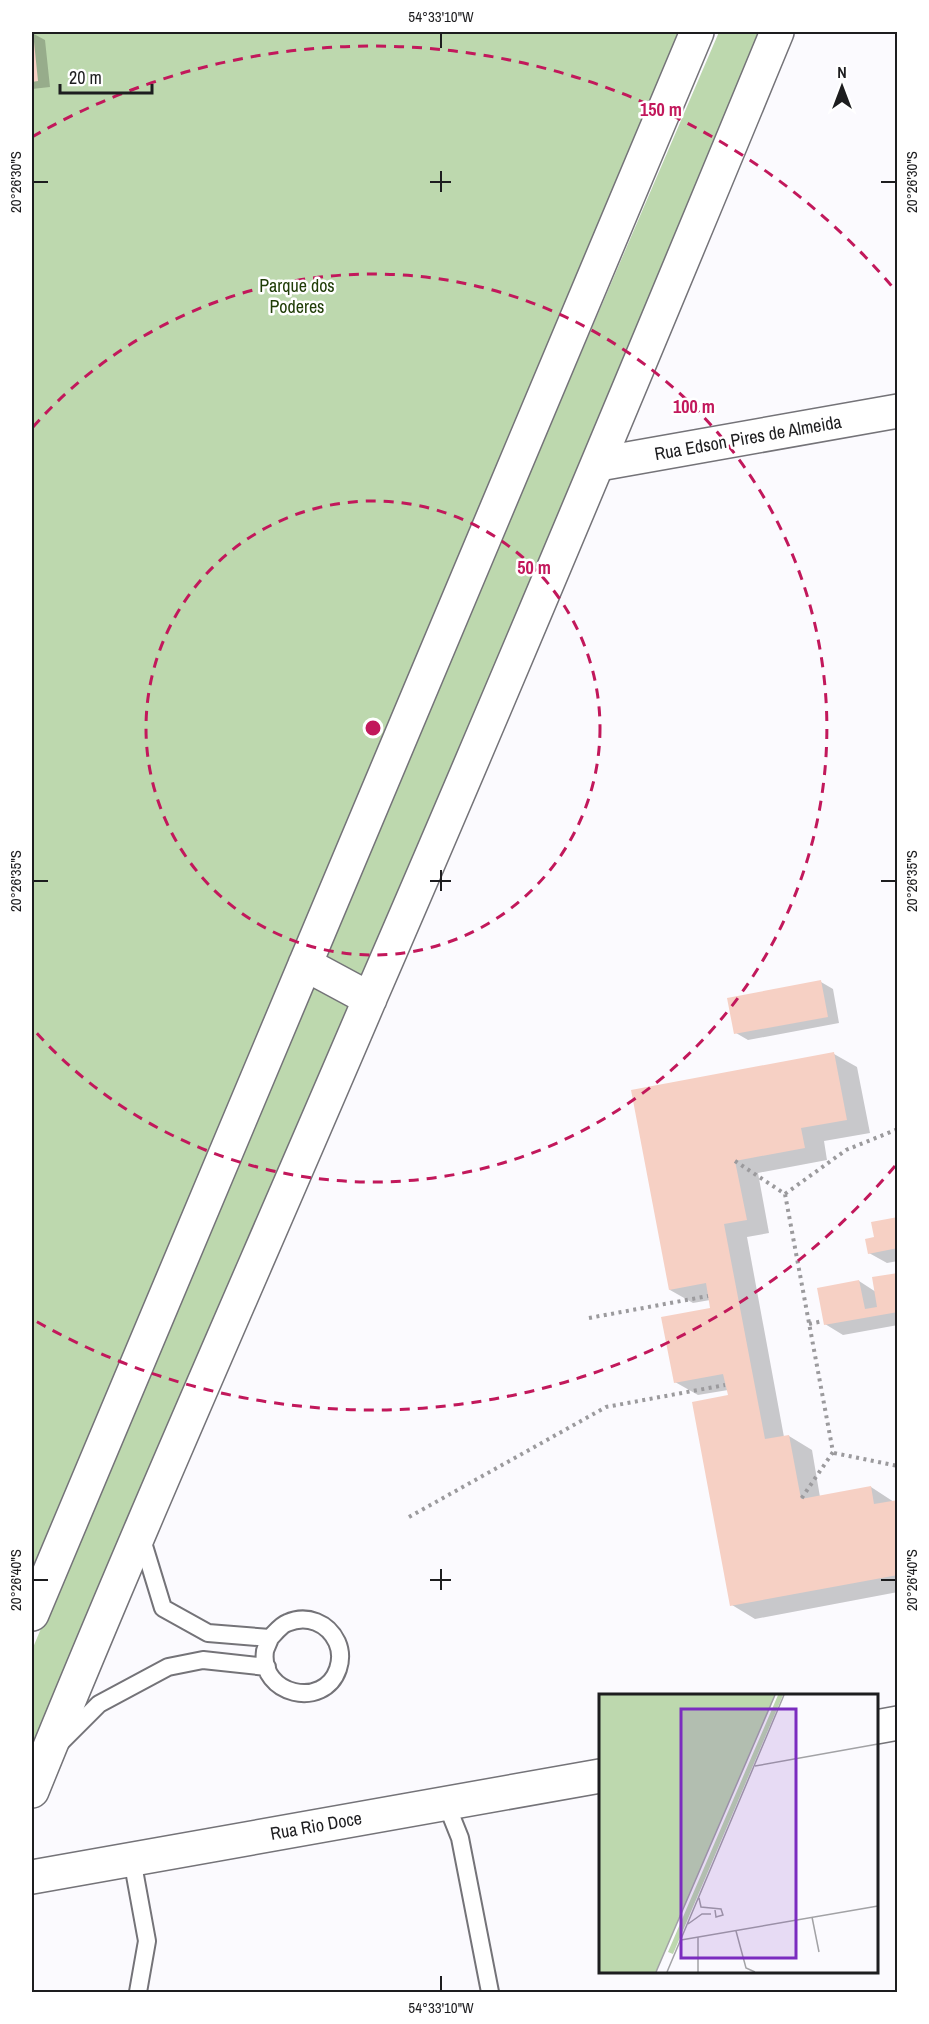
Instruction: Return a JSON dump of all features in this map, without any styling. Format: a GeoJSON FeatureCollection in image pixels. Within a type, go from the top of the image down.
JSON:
{"type":"FeatureCollection","features":[{"type":"Feature","properties":{"kind":"main road"},"geometry":{"type":"LineString","coordinates":[[32,1614],[697,32]]}},
{"type":"Feature","properties":{"kind":"main road"},"geometry":{"type":"LineString","coordinates":[[32,1791],[197,1397],[599,464],[777,32]]}},
{"type":"Feature","properties":{"kind":"main road","name":"Rua Edson Pires de Almeida"},"geometry":{"type":"LineString","coordinates":[[599,464],[897,411]]}},
{"type":"Feature","properties":{"kind":"main road"},"geometry":{"type":"LineString","coordinates":[[304,964],[370,999]]}},
{"type":"Feature","properties":{"kind":"main road"},"geometry":{"type":"LineString","coordinates":[[878,1727],[897,1723]]}},
{"type":"Feature","properties":{"kind":"main road","name":"Rua Rio Doce"},"geometry":{"type":"LineString","coordinates":[[32,1876],[599,1776]]}},
{"type":"Feature","properties":{"kind":"lane"},"geometry":{"type":"LineString","coordinates":[[140,1533],[163,1608],[208,1633],[270,1638]]}},
{"type":"Feature","properties":{"kind":"lane"},"geometry":{"type":"LineString","coordinates":[[304,1619],[322,1624],[333,1634],[340,1647],[341,1662],[336,1676],[326,1687],[313,1693],[298,1694],[284,1689],[273,1680],[267,1667],[265,1652],[270,1638],[286,1623],[304,1619]]}},
{"type":"Feature","properties":{"kind":"lane"},"geometry":{"type":"LineString","coordinates":[[45,1757],[99,1704],[168,1667],[203,1660],[267,1667]]}},
{"type":"Feature","properties":{"kind":"lane"},"geometry":{"type":"LineString","coordinates":[[446,1803],[460,1838],[490,1992]]}},
{"type":"Feature","properties":{"kind":"lane"},"geometry":{"type":"LineString","coordinates":[[132,1858],[147,1941],[138,1992]]}},
{"type":"Feature","properties":{"kind":"path"},"geometry":{"type":"LineString","coordinates":[[785,1194],[846,1150],[897,1129]]}},
{"type":"Feature","properties":{"kind":"path"},"geometry":{"type":"LineString","coordinates":[[735,1161],[785,1194],[833,1452],[801,1499]]}},
{"type":"Feature","properties":{"kind":"path"},"geometry":{"type":"LineString","coordinates":[[589,1318],[708,1296]]}},
{"type":"Feature","properties":{"kind":"path"},"geometry":{"type":"LineString","coordinates":[[809,1324],[823,1321]]}},
{"type":"Feature","properties":{"kind":"path"},"geometry":{"type":"LineString","coordinates":[[409,1517],[606,1407],[725,1384]]}},
{"type":"Feature","properties":{"kind":"path"},"geometry":{"type":"LineString","coordinates":[[833,1452],[897,1466]]}},
{"type":"Feature","properties":{"kind":"green space","name":"Parque dos Poderes"},"geometry":{"type":"Polygon","coordinates":[[[32,32],[697,32],[32,1614],[32,32]]]}},
{"type":"Feature","properties":{"kind":"green space"},"geometry":{"type":"Polygon","coordinates":[[[719,32],[768,32],[32,1750],[32,1650],[317,968],[719,32]]]}},
{"type":"Feature","properties":{"kind":"building"},"geometry":{"type":"Polygon","coordinates":[[[32,32],[38,81],[32,82],[32,32]]]}},
{"type":"Feature","properties":{"kind":"building"},"geometry":{"type":"Polygon","coordinates":[[[821,980],[828,1017],[734,1034],[727,998],[821,980]]]}},
{"type":"Feature","properties":{"kind":"building"},"geometry":{"type":"Polygon","coordinates":[[[834,1052],[847,1120],[801,1128],[805,1148],[735,1161],[747,1220],[724,1224],[765,1439],[789,1435],[801,1499],[871,1486],[874,1504],[898,1500],[898,1575],[730,1606],[692,1402],[728,1395],[723,1374],[674,1383],[661,1317],[710,1308],[706,1283],[669,1290],[631,1090],[834,1052]]]}},
{"type":"Feature","properties":{"kind":"building"},"geometry":{"type":"Polygon","coordinates":[[[898,1217],[898,1248],[868,1254],[865,1239],[874,1237],[871,1222],[898,1217]]]}},
{"type":"Feature","properties":{"kind":"building"},"geometry":{"type":"Polygon","coordinates":[[[898,1273],[898,1312],[824,1325],[817,1288],[859,1280],[865,1309],[877,1307],[872,1277],[898,1273]]]}}]}
